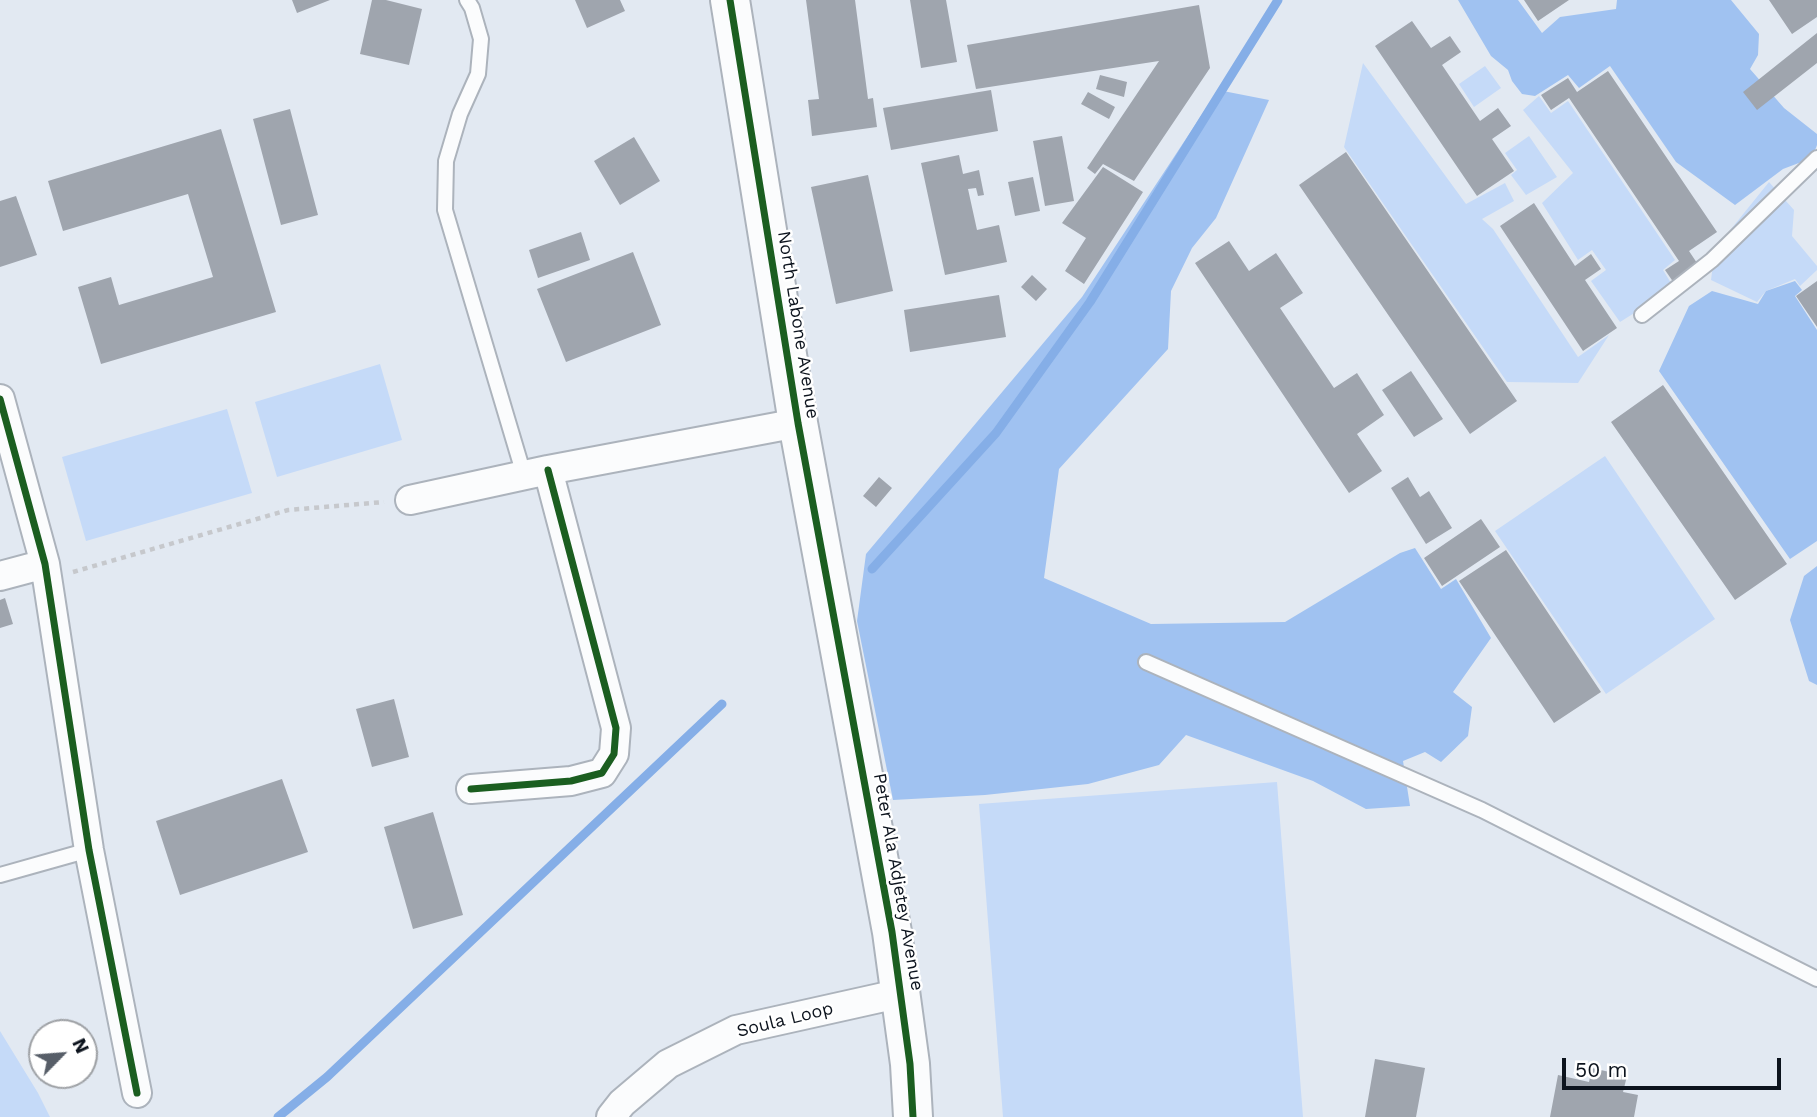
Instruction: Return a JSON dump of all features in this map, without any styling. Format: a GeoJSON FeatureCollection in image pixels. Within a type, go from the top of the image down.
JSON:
{"type":"FeatureCollection","features":[{"type":"Feature","properties":{"kind":"street","name":"North Labone Avenue"},"geometry":{"type":"LineString","coordinates":[[730,0],[798,423],[841,653]]}},
{"type":"Feature","properties":{"kind":"street"},"geometry":{"type":"LineString","coordinates":[[0,400],[46,572],[89,850],[137,1093]]}},
{"type":"Feature","properties":{"kind":"street"},"geometry":{"type":"LineString","coordinates":[[410,500],[798,423]]}},
{"type":"Feature","properties":{"kind":"street"},"geometry":{"type":"LineString","coordinates":[[471,789],[571,781],[602,773],[614,754],[616,728],[536,473]]}},
{"type":"Feature","properties":{"kind":"street"},"geometry":{"type":"LineString","coordinates":[[0,576],[46,572]]}},
{"type":"Feature","properties":{"kind":"street","name":"Peter Ala Adjetey Avenue"},"geometry":{"type":"LineString","coordinates":[[841,653],[902,993],[913,1117]]}},
{"type":"Feature","properties":{"kind":"street","name":"Soula Loop"},"geometry":{"type":"LineString","coordinates":[[611,1117],[622,1103],[668,1064],[736,1030],[902,993]]}},
{"type":"Feature","properties":{"kind":"lane"},"geometry":{"type":"LineString","coordinates":[[467,0],[481,39],[478,74],[460,114],[446,161],[444,210],[536,473]]}},
{"type":"Feature","properties":{"kind":"lane"},"geometry":{"type":"LineString","coordinates":[[1642,315],[1712,260],[1817,158]]}},
{"type":"Feature","properties":{"kind":"lane"},"geometry":{"type":"LineString","coordinates":[[1146,662],[1482,810],[1817,979]]}},
{"type":"Feature","properties":{"kind":"lane"},"geometry":{"type":"LineString","coordinates":[[0,875],[89,850]]}},
{"type":"Feature","properties":{"kind":"path"},"geometry":{"type":"LineString","coordinates":[[46,572],[288,510],[410,500]]}},
{"type":"Feature","properties":{"kind":"shaded area"},"geometry":{"type":"Polygon","coordinates":[[[1458,0],[1518,0],[1542,33],[1560,17],[1616,9],[1617,0],[1731,0],[1759,34],[1758,55],[1750,69],[1784,108],[1817,134],[1817,145],[1812,158],[1783,169],[1735,205],[1676,162],[1610,66],[1579,88],[1568,75],[1535,96],[1522,94],[1508,70],[1491,56],[1458,0]]]}},
{"type":"Feature","properties":{"kind":"shaded area"},"geometry":{"type":"Polygon","coordinates":[[[1363,63],[1466,204],[1505,183],[1514,201],[1482,219],[1493,229],[1578,357],[1609,335],[1578,383],[1507,382],[1344,147],[1363,63]]]}},
{"type":"Feature","properties":{"kind":"shaded area"},"geometry":{"type":"Polygon","coordinates":[[[1485,66],[1501,88],[1474,107],[1459,84],[1485,66]]]}},
{"type":"Feature","properties":{"kind":"shaded area"},"geometry":{"type":"Polygon","coordinates":[[[1218,90],[1269,100],[1216,218],[1192,248],[1171,291],[1168,349],[1059,469],[1044,578],[1151,624],[1285,622],[1400,553],[1415,548],[1441,589],[1456,579],[1491,638],[1453,692],[1472,707],[1468,736],[1441,762],[1425,752],[1403,761],[1410,806],[1366,809],[1313,781],[1186,735],[1159,765],[1088,784],[985,795],[893,800],[857,621],[866,554],[1082,297],[1218,90]]]}},
{"type":"Feature","properties":{"kind":"shaded area"},"geometry":{"type":"Polygon","coordinates":[[[1539,96],[1551,113],[1568,101],[1675,260],[1663,270],[1674,288],[1620,322],[1591,281],[1606,270],[1592,250],[1578,260],[1542,203],[1573,173],[1523,110],[1539,96]]]}},
{"type":"Feature","properties":{"kind":"shaded area"},"geometry":{"type":"Polygon","coordinates":[[[1529,136],[1557,177],[1526,195],[1511,175],[1517,170],[1505,153],[1529,136]]]}},
{"type":"Feature","properties":{"kind":"shaded area"},"geometry":{"type":"Polygon","coordinates":[[[1769,182],[1794,210],[1792,236],[1817,266],[1817,270],[1800,286],[1795,279],[1766,291],[1757,302],[1711,280],[1715,249],[1769,182]]]}},
{"type":"Feature","properties":{"kind":"shaded area"},"geometry":{"type":"Polygon","coordinates":[[[1795,281],[1802,290],[1795,296],[1817,330],[1817,541],[1790,559],[1659,371],[1689,306],[1712,291],[1758,304],[1766,291],[1795,281]]]}},
{"type":"Feature","properties":{"kind":"shaded area"},"geometry":{"type":"Polygon","coordinates":[[[380,364],[402,440],[277,477],[255,402],[380,364]]]}},
{"type":"Feature","properties":{"kind":"shaded area"},"geometry":{"type":"Polygon","coordinates":[[[227,409],[252,493],[86,541],[62,457],[227,409]]]}},
{"type":"Feature","properties":{"kind":"shaded area"},"geometry":{"type":"Polygon","coordinates":[[[1605,456],[1715,619],[1606,694],[1495,531],[1605,456]]]}},
{"type":"Feature","properties":{"kind":"shaded area"},"geometry":{"type":"Polygon","coordinates":[[[1817,566],[1817,685],[1809,681],[1790,620],[1804,576],[1817,566]]]}},
{"type":"Feature","properties":{"kind":"shaded area"},"geometry":{"type":"Polygon","coordinates":[[[1277,782],[1303,1117],[1003,1117],[979,804],[1277,782]]]}},
{"type":"Feature","properties":{"kind":"shaded area"},"geometry":{"type":"Polygon","coordinates":[[[0,1031],[28,1077],[28,1089],[36,1089],[50,1117],[0,1117],[0,1031]]]}},
{"type":"Feature","properties":{"kind":"building"},"geometry":{"type":"Polygon","coordinates":[[[292,0],[330,0],[297,13],[292,0]]]}},
{"type":"Feature","properties":{"kind":"building"},"geometry":{"type":"Polygon","coordinates":[[[372,0],[386,0],[422,9],[409,65],[360,54],[372,0]]]}},
{"type":"Feature","properties":{"kind":"building"},"geometry":{"type":"Polygon","coordinates":[[[575,0],[620,0],[625,11],[587,28],[575,0]]]}},
{"type":"Feature","properties":{"kind":"building"},"geometry":{"type":"Polygon","coordinates":[[[806,0],[855,0],[868,99],[873,98],[877,127],[812,136],[808,100],[819,99],[806,0]]]}},
{"type":"Feature","properties":{"kind":"building"},"geometry":{"type":"Polygon","coordinates":[[[910,0],[946,0],[957,62],[921,68],[910,0]]]}},
{"type":"Feature","properties":{"kind":"building"},"geometry":{"type":"Polygon","coordinates":[[[1524,0],[1569,0],[1538,21],[1524,0]]]}},
{"type":"Feature","properties":{"kind":"building"},"geometry":{"type":"Polygon","coordinates":[[[1769,0],[1817,0],[1817,17],[1792,34],[1769,0]]]}},
{"type":"Feature","properties":{"kind":"building"},"geometry":{"type":"Polygon","coordinates":[[[1199,5],[1210,68],[1134,181],[1103,164],[1095,174],[1087,168],[1159,61],[976,89],[967,45],[1199,5]]]}},
{"type":"Feature","properties":{"kind":"building"},"geometry":{"type":"Polygon","coordinates":[[[1412,21],[1431,48],[1450,36],[1461,52],[1442,65],[1480,121],[1498,108],[1511,126],[1492,139],[1514,171],[1477,196],[1375,46],[1412,21]]]}},
{"type":"Feature","properties":{"kind":"building"},"geometry":{"type":"Polygon","coordinates":[[[1817,33],[1817,63],[1757,110],[1743,92],[1817,33]]]}},
{"type":"Feature","properties":{"kind":"building"},"geometry":{"type":"Polygon","coordinates":[[[1608,71],[1717,232],[1689,251],[1701,269],[1676,286],[1665,270],[1679,261],[1569,98],[1551,110],[1541,95],[1568,78],[1577,92],[1608,71]]]}},
{"type":"Feature","properties":{"kind":"building"},"geometry":{"type":"Polygon","coordinates":[[[1100,75],[1127,82],[1124,97],[1096,89],[1100,75]]]}},
{"type":"Feature","properties":{"kind":"building"},"geometry":{"type":"Polygon","coordinates":[[[991,90],[998,131],[891,150],[883,108],[991,90]]]}},
{"type":"Feature","properties":{"kind":"building"},"geometry":{"type":"Polygon","coordinates":[[[1088,92],[1115,107],[1109,119],[1081,104],[1088,92]]]}},
{"type":"Feature","properties":{"kind":"building"},"geometry":{"type":"Polygon","coordinates":[[[290,109],[318,215],[281,225],[253,119],[290,109]]]}},
{"type":"Feature","properties":{"kind":"building"},"geometry":{"type":"Polygon","coordinates":[[[221,129],[276,312],[101,364],[78,287],[111,277],[119,305],[213,277],[188,194],[63,231],[48,181],[221,129]]]}},
{"type":"Feature","properties":{"kind":"building"},"geometry":{"type":"Polygon","coordinates":[[[1062,136],[1074,201],[1045,206],[1033,141],[1062,136]]]}},
{"type":"Feature","properties":{"kind":"building"},"geometry":{"type":"Polygon","coordinates":[[[634,137],[660,181],[620,205],[594,161],[634,137]]]}},
{"type":"Feature","properties":{"kind":"building"},"geometry":{"type":"Polygon","coordinates":[[[1346,152],[1517,401],[1470,434],[1299,185],[1346,152]]]}},
{"type":"Feature","properties":{"kind":"building"},"geometry":{"type":"Polygon","coordinates":[[[959,155],[963,174],[979,170],[984,195],[978,196],[976,188],[968,189],[977,230],[999,225],[1007,262],[945,275],[921,163],[959,155]]]}},
{"type":"Feature","properties":{"kind":"building"},"geometry":{"type":"Polygon","coordinates":[[[1103,167],[1143,192],[1084,284],[1065,271],[1086,238],[1062,223],[1103,167]]]}},
{"type":"Feature","properties":{"kind":"building"},"geometry":{"type":"Polygon","coordinates":[[[868,175],[893,291],[836,304],[811,187],[868,175]]]}},
{"type":"Feature","properties":{"kind":"building"},"geometry":{"type":"Polygon","coordinates":[[[1033,177],[1040,211],[1015,216],[1008,182],[1033,177]]]}},
{"type":"Feature","properties":{"kind":"building"},"geometry":{"type":"Polygon","coordinates":[[[16,196],[37,255],[0,267],[0,201],[16,196]]]}},
{"type":"Feature","properties":{"kind":"building"},"geometry":{"type":"Polygon","coordinates":[[[1534,203],[1575,266],[1591,254],[1601,269],[1585,280],[1617,328],[1583,351],[1500,226],[1534,203]]]}},
{"type":"Feature","properties":{"kind":"building"},"geometry":{"type":"Polygon","coordinates":[[[581,232],[590,260],[538,278],[529,250],[581,232]]]}},
{"type":"Feature","properties":{"kind":"building"},"geometry":{"type":"Polygon","coordinates":[[[1229,241],[1249,271],[1276,253],[1303,293],[1280,308],[1334,388],[1357,373],[1384,415],[1357,434],[1382,471],[1349,493],[1195,263],[1229,241]]]}},
{"type":"Feature","properties":{"kind":"building"},"geometry":{"type":"Polygon","coordinates":[[[633,252],[661,325],[566,362],[537,289],[633,252]]]}},
{"type":"Feature","properties":{"kind":"building"},"geometry":{"type":"Polygon","coordinates":[[[1032,275],[1047,289],[1036,301],[1021,287],[1032,275]]]}},
{"type":"Feature","properties":{"kind":"building"},"geometry":{"type":"Polygon","coordinates":[[[1817,281],[1817,327],[1796,296],[1817,281]]]}},
{"type":"Feature","properties":{"kind":"building"},"geometry":{"type":"Polygon","coordinates":[[[999,295],[1006,337],[910,352],[904,310],[999,295]]]}},
{"type":"Feature","properties":{"kind":"building"},"geometry":{"type":"Polygon","coordinates":[[[1411,371],[1443,419],[1414,437],[1382,390],[1411,371]]]}},
{"type":"Feature","properties":{"kind":"building"},"geometry":{"type":"Polygon","coordinates":[[[1663,385],[1787,564],[1735,600],[1611,422],[1663,385]]]}},
{"type":"Feature","properties":{"kind":"building"},"geometry":{"type":"Polygon","coordinates":[[[879,477],[892,488],[876,507],[863,496],[879,477]]]}},
{"type":"Feature","properties":{"kind":"building"},"geometry":{"type":"Polygon","coordinates":[[[1408,477],[1420,497],[1429,491],[1452,528],[1426,544],[1391,488],[1408,477]]]}},
{"type":"Feature","properties":{"kind":"building"},"geometry":{"type":"Polygon","coordinates":[[[1481,519],[1500,547],[1442,586],[1424,558],[1481,519]]]}},
{"type":"Feature","properties":{"kind":"building"},"geometry":{"type":"Polygon","coordinates":[[[1506,550],[1601,692],[1554,723],[1459,581],[1506,550]]]}},
{"type":"Feature","properties":{"kind":"building"},"geometry":{"type":"Polygon","coordinates":[[[5,598],[13,624],[0,628],[0,600],[5,598]]]}},
{"type":"Feature","properties":{"kind":"building"},"geometry":{"type":"Polygon","coordinates":[[[394,699],[409,757],[372,767],[356,709],[394,699]]]}},
{"type":"Feature","properties":{"kind":"building"},"geometry":{"type":"Polygon","coordinates":[[[282,779],[308,852],[180,895],[156,821],[282,779]]]}},
{"type":"Feature","properties":{"kind":"building"},"geometry":{"type":"Polygon","coordinates":[[[433,812],[463,915],[413,929],[384,827],[433,812]]]}},
{"type":"Feature","properties":{"kind":"building"},"geometry":{"type":"Polygon","coordinates":[[[1375,1059],[1425,1068],[1416,1117],[1365,1117],[1375,1059]]]}},
{"type":"Feature","properties":{"kind":"building"},"geometry":{"type":"Polygon","coordinates":[[[1592,1068],[1627,1076],[1623,1092],[1638,1095],[1634,1117],[1550,1117],[1558,1075],[1589,1082],[1592,1068]]]}},
{"type":"Feature","properties":{"kind":"waterway"},"geometry":{"type":"LineString","coordinates":[[872,569],[996,433],[1090,302],[1278,0]]}},
{"type":"Feature","properties":{"kind":"waterway"},"geometry":{"type":"LineString","coordinates":[[278,1117],[327,1077],[722,704]]}},
{"type":"Feature","properties":{"kind":"cycle path"},"geometry":{"type":"LineString","coordinates":[[730,0],[798,423],[892,932],[910,1064],[913,1117]]}},
{"type":"Feature","properties":{"kind":"cycle path"},"geometry":{"type":"LineString","coordinates":[[0,399],[45,564],[89,850],[137,1093]]}},
{"type":"Feature","properties":{"kind":"cycle path"},"geometry":{"type":"LineString","coordinates":[[471,789],[571,781],[602,773],[614,754],[616,728],[548,470]]}}]}
